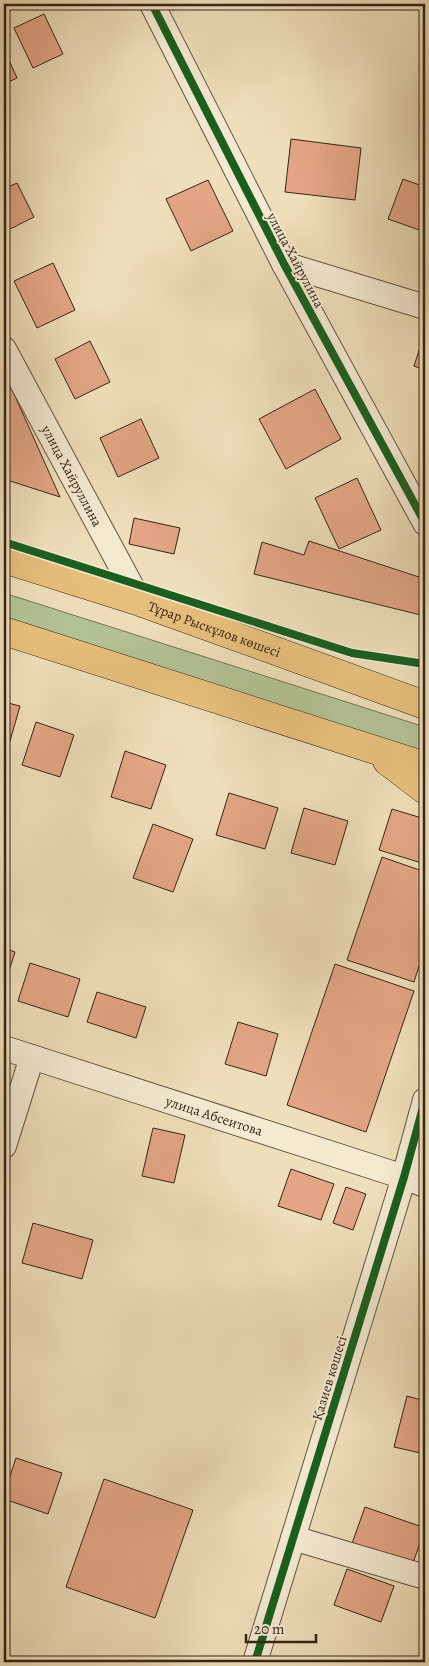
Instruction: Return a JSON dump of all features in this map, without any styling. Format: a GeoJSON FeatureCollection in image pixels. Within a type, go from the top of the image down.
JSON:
{"type":"FeatureCollection","features":[{"type":"Feature","properties":{"kind":"main road","name":"Тұрар Рыскұлов көшесі"},"geometry":{"type":"LineString","coordinates":[[4,559],[140,602],[418,698]]}},
{"type":"Feature","properties":{"kind":"main road"},"geometry":{"type":"LineString","coordinates":[[4,631],[425,766]]}},
{"type":"Feature","properties":{"kind":"main road"},"geometry":{"type":"LineString","coordinates":[[369,748],[425,790]]}},
{"type":"Feature","properties":{"kind":"street","name":"улица Хайрулина"},"geometry":{"type":"LineString","coordinates":[[152,4],[284,264],[425,524]]}},
{"type":"Feature","properties":{"kind":"street"},"geometry":{"type":"LineString","coordinates":[[284,264],[425,307]]}},
{"type":"Feature","properties":{"kind":"street","name":"улица Хайруллина"},"geometry":{"type":"LineString","coordinates":[[4,349],[140,602]]}},
{"type":"Feature","properties":{"kind":"street","name":"улица Абсеитова"},"geometry":{"type":"LineString","coordinates":[[4,1048],[415,1181]]}},
{"type":"Feature","properties":{"kind":"street"},"geometry":{"type":"LineString","coordinates":[[4,1146],[32,1058]]}},
{"type":"Feature","properties":{"kind":"street","name":"Қазиев көшесі"},"geometry":{"type":"LineString","coordinates":[[255,1662],[293,1538],[415,1181],[425,1100]]}},
{"type":"Feature","properties":{"kind":"street"},"geometry":{"type":"LineString","coordinates":[[293,1538],[425,1578]]}},
{"type":"Feature","properties":{"kind":"green space"},"geometry":{"type":"Polygon","coordinates":[[[4,593],[425,727],[425,752],[4,618],[4,593]]]}},
{"type":"Feature","properties":{"kind":"building"},"geometry":{"type":"Polygon","coordinates":[[[44,14],[63,54],[33,68],[14,28],[44,14]]]}},
{"type":"Feature","properties":{"kind":"building"},"geometry":{"type":"Polygon","coordinates":[[[4,49],[17,78],[4,84],[4,49]]]}},
{"type":"Feature","properties":{"kind":"building"},"geometry":{"type":"Polygon","coordinates":[[[291,139],[361,148],[355,200],[285,192],[291,139]]]}},
{"type":"Feature","properties":{"kind":"building"},"geometry":{"type":"Polygon","coordinates":[[[403,179],[425,187],[425,232],[388,219],[403,179]]]}},
{"type":"Feature","properties":{"kind":"building"},"geometry":{"type":"Polygon","coordinates":[[[208,180],[233,231],[191,251],[166,199],[208,180]]]}},
{"type":"Feature","properties":{"kind":"building"},"geometry":{"type":"Polygon","coordinates":[[[17,183],[34,217],[4,232],[4,189],[17,183]]]}},
{"type":"Feature","properties":{"kind":"building"},"geometry":{"type":"Polygon","coordinates":[[[53,263],[75,310],[37,328],[14,281],[53,263]]]}},
{"type":"Feature","properties":{"kind":"building"},"geometry":{"type":"Polygon","coordinates":[[[425,332],[425,370],[414,366],[425,332]]]}},
{"type":"Feature","properties":{"kind":"building"},"geometry":{"type":"Polygon","coordinates":[[[90,341],[110,382],[75,399],[55,359],[90,341]]]}},
{"type":"Feature","properties":{"kind":"building"},"geometry":{"type":"Polygon","coordinates":[[[4,384],[11,387],[60,497],[4,479],[4,384]]]}},
{"type":"Feature","properties":{"kind":"building"},"geometry":{"type":"Polygon","coordinates":[[[315,389],[341,439],[286,469],[259,419],[315,389]]]}},
{"type":"Feature","properties":{"kind":"building"},"geometry":{"type":"Polygon","coordinates":[[[141,419],[159,458],[118,477],[100,438],[141,419]]]}},
{"type":"Feature","properties":{"kind":"building"},"geometry":{"type":"Polygon","coordinates":[[[357,478],[381,530],[339,549],[315,498],[357,478]]]}},
{"type":"Feature","properties":{"kind":"building"},"geometry":{"type":"Polygon","coordinates":[[[134,518],[180,528],[174,554],[129,544],[134,518]]]}},
{"type":"Feature","properties":{"kind":"building"},"geometry":{"type":"Polygon","coordinates":[[[309,541],[422,578],[425,587],[425,616],[254,574],[262,542],[304,555],[309,541]]]}},
{"type":"Feature","properties":{"kind":"building"},"geometry":{"type":"Polygon","coordinates":[[[4,702],[20,706],[4,762],[4,702]]]}},
{"type":"Feature","properties":{"kind":"building"},"geometry":{"type":"Polygon","coordinates":[[[36,722],[74,735],[60,777],[22,765],[36,722]]]}},
{"type":"Feature","properties":{"kind":"building"},"geometry":{"type":"Polygon","coordinates":[[[125,751],[166,765],[151,809],[111,797],[125,751]]]}},
{"type":"Feature","properties":{"kind":"building"},"geometry":{"type":"Polygon","coordinates":[[[229,793],[278,808],[265,849],[216,835],[229,793]]]}},
{"type":"Feature","properties":{"kind":"building"},"geometry":{"type":"Polygon","coordinates":[[[304,808],[348,821],[335,865],[291,853],[304,808]]]}},
{"type":"Feature","properties":{"kind":"building"},"geometry":{"type":"Polygon","coordinates":[[[392,809],[425,819],[425,864],[379,850],[392,809]]]}},
{"type":"Feature","properties":{"kind":"building"},"geometry":{"type":"Polygon","coordinates":[[[153,824],[193,839],[173,892],[133,878],[153,824]]]}},
{"type":"Feature","properties":{"kind":"building"},"geometry":{"type":"Polygon","coordinates":[[[382,857],[425,872],[425,947],[414,982],[347,960],[382,857]]]}},
{"type":"Feature","properties":{"kind":"building"},"geometry":{"type":"Polygon","coordinates":[[[4,948],[15,952],[4,987],[4,948]]]}},
{"type":"Feature","properties":{"kind":"building"},"geometry":{"type":"Polygon","coordinates":[[[30,963],[80,979],[68,1017],[18,1001],[30,963]]]}},
{"type":"Feature","properties":{"kind":"building"},"geometry":{"type":"Polygon","coordinates":[[[335,964],[414,991],[366,1132],[287,1105],[335,964]]]}},
{"type":"Feature","properties":{"kind":"building"},"geometry":{"type":"Polygon","coordinates":[[[97,992],[146,1007],[136,1038],[87,1022],[97,992]]]}},
{"type":"Feature","properties":{"kind":"building"},"geometry":{"type":"Polygon","coordinates":[[[238,1022],[278,1034],[266,1076],[225,1064],[238,1022]]]}},
{"type":"Feature","properties":{"kind":"building"},"geometry":{"type":"Polygon","coordinates":[[[153,1128],[185,1135],[174,1183],[142,1176],[153,1128]]]}},
{"type":"Feature","properties":{"kind":"building"},"geometry":{"type":"Polygon","coordinates":[[[291,1169],[334,1184],[321,1220],[278,1206],[291,1169]]]}},
{"type":"Feature","properties":{"kind":"building"},"geometry":{"type":"Polygon","coordinates":[[[346,1187],[366,1194],[353,1230],[333,1223],[346,1187]]]}},
{"type":"Feature","properties":{"kind":"building"},"geometry":{"type":"Polygon","coordinates":[[[33,1223],[93,1240],[82,1279],[22,1263],[33,1223]]]}},
{"type":"Feature","properties":{"kind":"building"},"geometry":{"type":"Polygon","coordinates":[[[407,1396],[425,1401],[425,1454],[394,1447],[407,1396]]]}},
{"type":"Feature","properties":{"kind":"building"},"geometry":{"type":"Polygon","coordinates":[[[16,1458],[62,1473],[48,1514],[4,1499],[16,1458]]]}},
{"type":"Feature","properties":{"kind":"building"},"geometry":{"type":"Polygon","coordinates":[[[104,1479],[193,1510],[155,1618],[66,1587],[104,1479]]]}},
{"type":"Feature","properties":{"kind":"building"},"geometry":{"type":"Polygon","coordinates":[[[365,1507],[425,1528],[410,1572],[349,1552],[365,1507]]]}},
{"type":"Feature","properties":{"kind":"building"},"geometry":{"type":"Polygon","coordinates":[[[347,1569],[394,1586],[381,1622],[334,1605],[347,1569]]]}},
{"type":"Feature","properties":{"kind":"cycle path"},"geometry":{"type":"LineString","coordinates":[[152,4],[284,264],[425,523]]}},
{"type":"Feature","properties":{"kind":"cycle path"},"geometry":{"type":"LineString","coordinates":[[4,542],[352,653],[425,664]]}},
{"type":"Feature","properties":{"kind":"cycle path"},"geometry":{"type":"LineString","coordinates":[[255,1662],[404,1177],[425,1100]]}}]}
